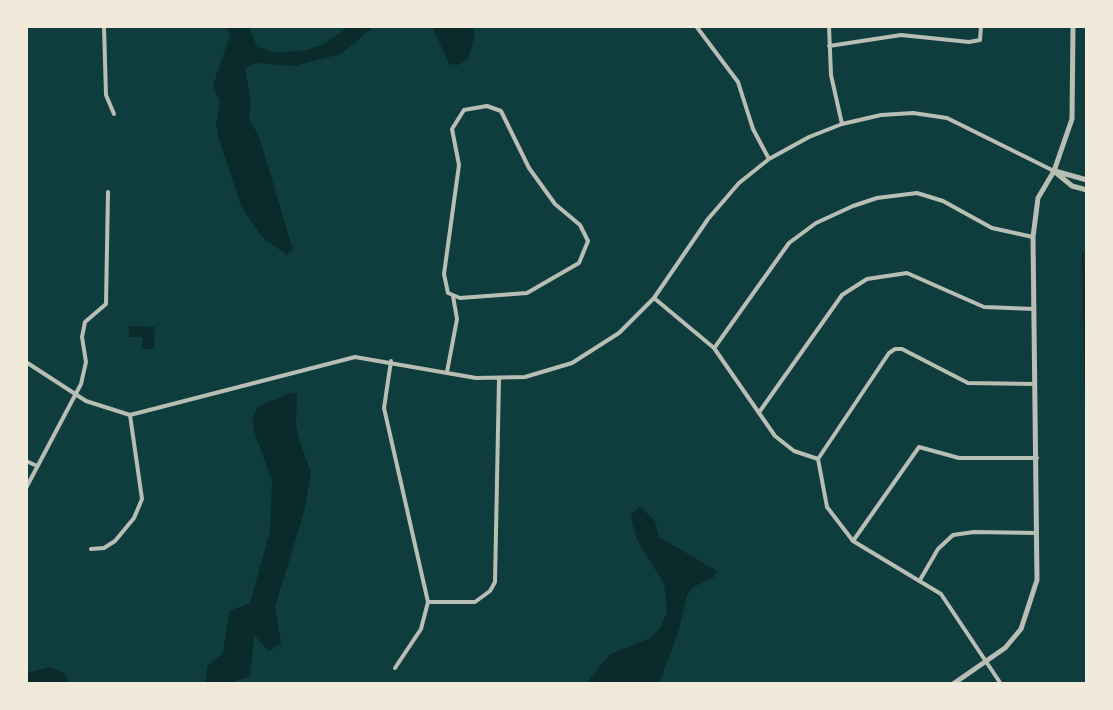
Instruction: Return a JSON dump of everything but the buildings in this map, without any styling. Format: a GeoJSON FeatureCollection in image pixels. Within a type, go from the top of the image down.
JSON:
{"type":"FeatureCollection","features":[{"type":"Feature","properties":{"kind":"street"},"geometry":{"type":"LineString","coordinates":[[104,26],[106,95],[114,114]]}},
{"type":"Feature","properties":{"kind":"street"},"geometry":{"type":"LineString","coordinates":[[696,26],[738,82],[753,129],[769,159]]}},
{"type":"Feature","properties":{"kind":"street"},"geometry":{"type":"LineString","coordinates":[[829,26],[831,75],[842,124]]}},
{"type":"Feature","properties":{"kind":"street"},"geometry":{"type":"LineString","coordinates":[[901,35],[902,26]]}},
{"type":"Feature","properties":{"kind":"street"},"geometry":{"type":"LineString","coordinates":[[829,46],[901,35],[969,42],[980,40],[981,26]]}},
{"type":"Feature","properties":{"kind":"street"},"geometry":{"type":"LineString","coordinates":[[953,684],[1005,648],[1027,615],[1037,580],[1033,237],[1038,198],[1054,171],[1072,119],[1073,26]]}},
{"type":"Feature","properties":{"kind":"street"},"geometry":{"type":"LineString","coordinates":[[446,373],[457,319],[453,296],[448,293],[444,274],[459,165],[452,129],[464,110],[487,106],[501,111],[529,168],[555,204],[580,225],[588,241],[579,263],[527,293],[505,298],[453,296]]}},
{"type":"Feature","properties":{"kind":"street"},"geometry":{"type":"LineString","coordinates":[[26,362],[100,408],[130,415],[342,359],[391,361],[446,373],[499,379],[525,377],[572,363],[619,333],[654,298],[708,219],[739,183],[769,159],[842,124],[913,113],[947,118],[1054,171],[1087,180]]}},
{"type":"Feature","properties":{"kind":"street"},"geometry":{"type":"LineString","coordinates":[[1054,171],[1065,182],[1087,190]]}},
{"type":"Feature","properties":{"kind":"street"},"geometry":{"type":"LineString","coordinates":[[26,488],[28,478],[86,368],[83,329],[89,316],[106,304],[108,192]]}},
{"type":"Feature","properties":{"kind":"street"},"geometry":{"type":"LineString","coordinates":[[714,348],[789,243],[816,223],[853,206],[890,195],[917,193],[943,201],[992,228],[1033,237]]}},
{"type":"Feature","properties":{"kind":"street"},"geometry":{"type":"LineString","coordinates":[[760,411],[842,295],[867,279],[907,273],[984,307],[1034,309]]}},
{"type":"Feature","properties":{"kind":"street"},"geometry":{"type":"LineString","coordinates":[[654,298],[714,348],[775,436],[794,451],[818,459]]}},
{"type":"Feature","properties":{"kind":"street"},"geometry":{"type":"LineString","coordinates":[[1001,684],[941,594],[853,541],[827,507],[818,459],[889,353],[895,349],[902,349],[968,383],[1035,384]]}},
{"type":"Feature","properties":{"kind":"street"},"geometry":{"type":"LineString","coordinates":[[391,361],[384,408],[428,602],[421,629],[395,668]]}},
{"type":"Feature","properties":{"kind":"street"},"geometry":{"type":"LineString","coordinates":[[428,602],[475,602],[490,591],[495,582],[499,379]]}},
{"type":"Feature","properties":{"kind":"street"},"geometry":{"type":"LineString","coordinates":[[91,549],[104,548],[115,541],[134,518],[142,499],[130,415]]}},
{"type":"Feature","properties":{"kind":"street"},"geometry":{"type":"LineString","coordinates":[[853,541],[919,447],[959,458],[1037,458]]}},
{"type":"Feature","properties":{"kind":"street"},"geometry":{"type":"LineString","coordinates":[[26,461],[37,466]]}},
{"type":"Feature","properties":{"kind":"street"},"geometry":{"type":"LineString","coordinates":[[920,580],[938,549],[953,535],[974,532],[1037,533]]}},
{"type":"Feature","properties":{"kind":"water"},"geometry":{"type":"Polygon","coordinates":[[[226,26],[249,26],[257,47],[277,53],[307,50],[326,43],[349,26],[374,26],[341,54],[294,66],[255,63],[245,69],[251,102],[249,120],[259,136],[293,250],[287,255],[262,237],[241,206],[218,136],[216,124],[220,102],[213,85],[230,35],[226,26]]]}},
{"type":"Feature","properties":{"kind":"water"},"geometry":{"type":"Polygon","coordinates":[[[432,26],[473,26],[475,35],[468,59],[458,65],[449,64],[432,26]]]}},
{"type":"Feature","properties":{"kind":"water"},"geometry":{"type":"Polygon","coordinates":[[[129,326],[155,327],[154,349],[142,349],[142,337],[129,337],[129,326]]]}},
{"type":"Feature","properties":{"kind":"water"},"geometry":{"type":"Polygon","coordinates":[[[293,392],[297,394],[296,425],[311,472],[304,512],[275,607],[281,643],[269,651],[254,635],[250,677],[222,684],[206,682],[207,667],[223,653],[229,611],[250,603],[270,531],[272,480],[253,428],[253,417],[258,406],[293,392]]]}},
{"type":"Feature","properties":{"kind":"water"},"geometry":{"type":"Polygon","coordinates":[[[640,507],[655,521],[659,537],[717,571],[713,578],[693,587],[687,595],[678,633],[659,684],[586,684],[610,654],[650,638],[661,627],[667,611],[664,584],[637,540],[632,522],[631,515],[640,507]]]}},
{"type":"Feature","properties":{"kind":"water"},"geometry":{"type":"Polygon","coordinates":[[[51,667],[65,674],[69,684],[26,684],[26,673],[51,667]]]}},
{"type":"Feature","properties":{"kind":"waterway"},"geometry":{"type":"LineString","coordinates":[[1083,253],[1087,466]]}}]}
